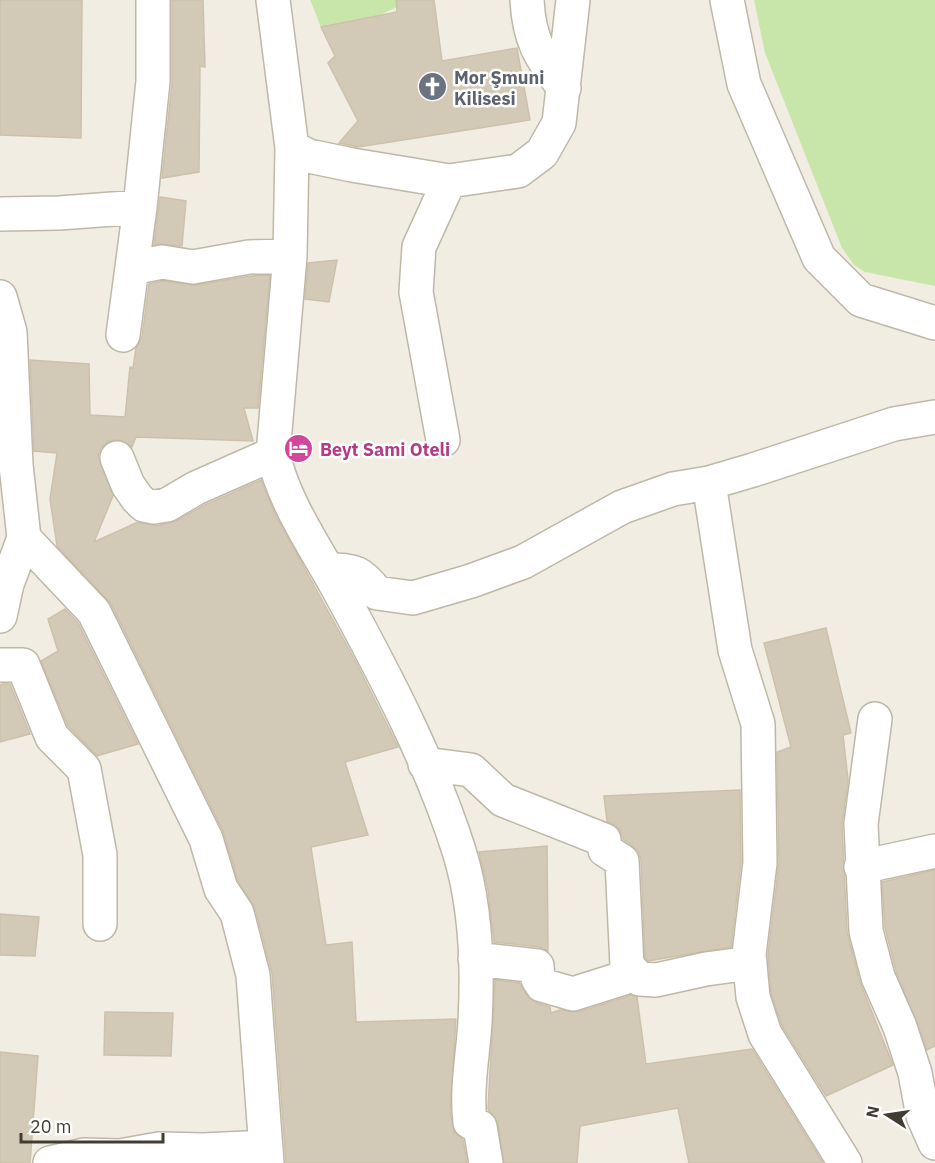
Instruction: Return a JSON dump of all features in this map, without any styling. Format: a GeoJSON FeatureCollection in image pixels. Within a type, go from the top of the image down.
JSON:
{"type":"FeatureCollection","features":[{"type":"Feature","properties":{"kind":"street"},"geometry":{"type":"LineString","coordinates":[[123,335],[140,207],[153,81],[153,0]]}},
{"type":"Feature","properties":{"kind":"street"},"geometry":{"type":"LineString","coordinates":[[273,0],[292,148],[290,256],[273,454],[278,478],[328,570],[425,764],[459,851],[468,884],[475,959],[475,1020],[468,1107],[470,1122],[480,1127],[486,1163]]}},
{"type":"Feature","properties":{"kind":"street"},"geometry":{"type":"LineString","coordinates":[[527,0],[528,24],[538,55],[564,87]]}},
{"type":"Feature","properties":{"kind":"street"},"geometry":{"type":"LineString","coordinates":[[292,148],[309,156],[449,181],[518,171],[542,153],[559,123],[573,0]]}},
{"type":"Feature","properties":{"kind":"street"},"geometry":{"type":"LineString","coordinates":[[727,0],[744,84],[819,258],[861,300],[935,323]]}},
{"type":"Feature","properties":{"kind":"street"},"geometry":{"type":"LineString","coordinates":[[443,440],[416,292],[419,247],[449,181]]}},
{"type":"Feature","properties":{"kind":"street"},"geometry":{"type":"LineString","coordinates":[[0,214],[59,213],[140,207]]}},
{"type":"Feature","properties":{"kind":"street"},"geometry":{"type":"LineString","coordinates":[[132,268],[162,262],[193,267],[249,257],[290,256]]}},
{"type":"Feature","properties":{"kind":"street"},"geometry":{"type":"LineString","coordinates":[[0,297],[10,332],[16,465],[24,538],[0,616]]}},
{"type":"Feature","properties":{"kind":"street"},"geometry":{"type":"LineString","coordinates":[[328,570],[354,570],[368,581],[377,593],[413,598],[523,562],[622,507],[673,489],[709,483],[894,424],[935,417]]}},
{"type":"Feature","properties":{"kind":"street"},"geometry":{"type":"LineString","coordinates":[[117,458],[137,498],[144,505],[154,507],[167,505],[196,488],[273,454]]}},
{"type":"Feature","properties":{"kind":"street"},"geometry":{"type":"LineString","coordinates":[[709,483],[735,650],[758,724],[760,863],[749,954],[753,997],[765,1034],[845,1163]]}},
{"type":"Feature","properties":{"kind":"street"},"geometry":{"type":"LineString","coordinates":[[24,538],[94,612],[206,839],[221,890],[237,913],[253,975],[266,1155],[204,1150],[160,1156],[84,1155],[50,1163]]}},
{"type":"Feature","properties":{"kind":"street"},"geometry":{"type":"LineString","coordinates":[[0,665],[23,664],[52,737],[84,769],[100,855],[100,924]]}},
{"type":"Feature","properties":{"kind":"street"},"geometry":{"type":"LineString","coordinates":[[875,718],[861,824],[861,867],[866,931],[878,977],[903,1036],[915,1073],[923,1116],[935,1143]]}},
{"type":"Feature","properties":{"kind":"street"},"geometry":{"type":"LineString","coordinates":[[425,764],[471,770],[503,800],[604,840],[605,850],[622,861],[625,946],[627,966],[633,975],[640,979],[656,980],[706,969],[750,963]]}},
{"type":"Feature","properties":{"kind":"street"},"geometry":{"type":"LineString","coordinates":[[861,867],[935,851]]}},
{"type":"Feature","properties":{"kind":"street"},"geometry":{"type":"LineString","coordinates":[[475,959],[537,966],[538,979],[542,985],[573,994],[633,975]]}},
{"type":"Feature","properties":{"kind":"green space"},"geometry":{"type":"Polygon","coordinates":[[[310,0],[396,0],[397,7],[380,15],[321,27],[310,0]]]}},
{"type":"Feature","properties":{"kind":"green space"},"geometry":{"type":"Polygon","coordinates":[[[754,0],[935,0],[935,286],[865,272],[854,265],[842,248],[765,53],[754,0]]]}},
{"type":"Feature","properties":{"kind":"building"},"geometry":{"type":"Polygon","coordinates":[[[0,0],[82,0],[81,138],[0,135],[0,0]]]}},
{"type":"Feature","properties":{"kind":"building"},"geometry":{"type":"Polygon","coordinates":[[[172,0],[203,0],[205,67],[200,66],[199,172],[162,178],[172,83],[172,0]]]}},
{"type":"Feature","properties":{"kind":"building","name":"Mor Şmuni Kilisesi"},"geometry":{"type":"Polygon","coordinates":[[[396,0],[434,0],[442,61],[517,48],[530,120],[358,147],[339,143],[358,121],[328,63],[335,56],[321,27],[397,12],[396,0]]]}},
{"type":"Feature","properties":{"kind":"building"},"geometry":{"type":"Polygon","coordinates":[[[160,197],[186,201],[182,246],[154,244],[160,197]]]}},
{"type":"Feature","properties":{"kind":"building"},"geometry":{"type":"Polygon","coordinates":[[[337,260],[329,302],[305,299],[308,263],[337,260]]]}},
{"type":"Feature","properties":{"kind":"building"},"geometry":{"type":"Polygon","coordinates":[[[270,275],[258,408],[244,408],[253,441],[136,437],[132,447],[120,440],[109,441],[102,447],[98,456],[113,496],[94,542],[138,522],[156,526],[176,521],[205,505],[261,480],[276,516],[357,664],[398,747],[345,762],[368,835],[311,847],[326,945],[352,942],[356,1022],[456,1019],[450,1111],[454,1132],[463,1140],[467,1163],[286,1163],[272,973],[255,908],[238,881],[223,831],[111,604],[57,546],[50,499],[57,453],[34,451],[30,360],[89,364],[90,415],[125,417],[130,367],[133,368],[136,348],[142,337],[149,284],[162,281],[196,285],[270,275]]]}},
{"type":"Feature","properties":{"kind":"building"},"geometry":{"type":"Polygon","coordinates":[[[65,609],[78,623],[138,744],[97,756],[68,726],[41,661],[58,651],[48,619],[65,609]]]}},
{"type":"Feature","properties":{"kind":"building"},"geometry":{"type":"Polygon","coordinates":[[[826,628],[851,733],[843,735],[848,780],[842,825],[847,932],[860,982],[893,1065],[826,1096],[782,1026],[771,993],[768,954],[779,863],[777,752],[791,747],[764,643],[826,628]]]}},
{"type":"Feature","properties":{"kind":"building"},"geometry":{"type":"Polygon","coordinates":[[[10,684],[30,734],[0,742],[0,685],[10,684]]]}},
{"type":"Feature","properties":{"kind":"building"},"geometry":{"type":"Polygon","coordinates":[[[740,790],[741,862],[731,947],[648,961],[645,958],[641,860],[638,851],[623,839],[619,828],[607,821],[604,796],[740,790]]]}},
{"type":"Feature","properties":{"kind":"building"},"geometry":{"type":"Polygon","coordinates":[[[547,846],[548,951],[539,947],[494,942],[488,890],[479,852],[547,846]]]}},
{"type":"Feature","properties":{"kind":"building"},"geometry":{"type":"Polygon","coordinates":[[[935,870],[935,1046],[927,1050],[896,971],[885,928],[882,882],[935,870]]]}},
{"type":"Feature","properties":{"kind":"building"},"geometry":{"type":"Polygon","coordinates":[[[0,914],[39,917],[35,956],[0,955],[0,914]]]}},
{"type":"Feature","properties":{"kind":"building"},"geometry":{"type":"Polygon","coordinates":[[[495,980],[520,983],[527,996],[537,1003],[550,1007],[551,1013],[560,1010],[579,1012],[632,995],[637,997],[646,1064],[752,1049],[823,1163],[689,1163],[678,1108],[580,1126],[577,1163],[504,1163],[498,1123],[488,1109],[495,980]]]}},
{"type":"Feature","properties":{"kind":"building"},"geometry":{"type":"Polygon","coordinates":[[[105,1012],[173,1013],[171,1056],[104,1055],[105,1012]]]}},
{"type":"Feature","properties":{"kind":"building"},"geometry":{"type":"Polygon","coordinates":[[[0,1052],[38,1056],[30,1163],[0,1163],[0,1052]]]}},
{"type":"Feature","properties":{"kind":"place","name":"Mor Şmuni Kilisesi"},"geometry":{"type":"Point","coordinates":[433,87]}},
{"type":"Feature","properties":{"kind":"place","name":"Beyt Sami Oteli"},"geometry":{"type":"Point","coordinates":[299,449]}}]}
